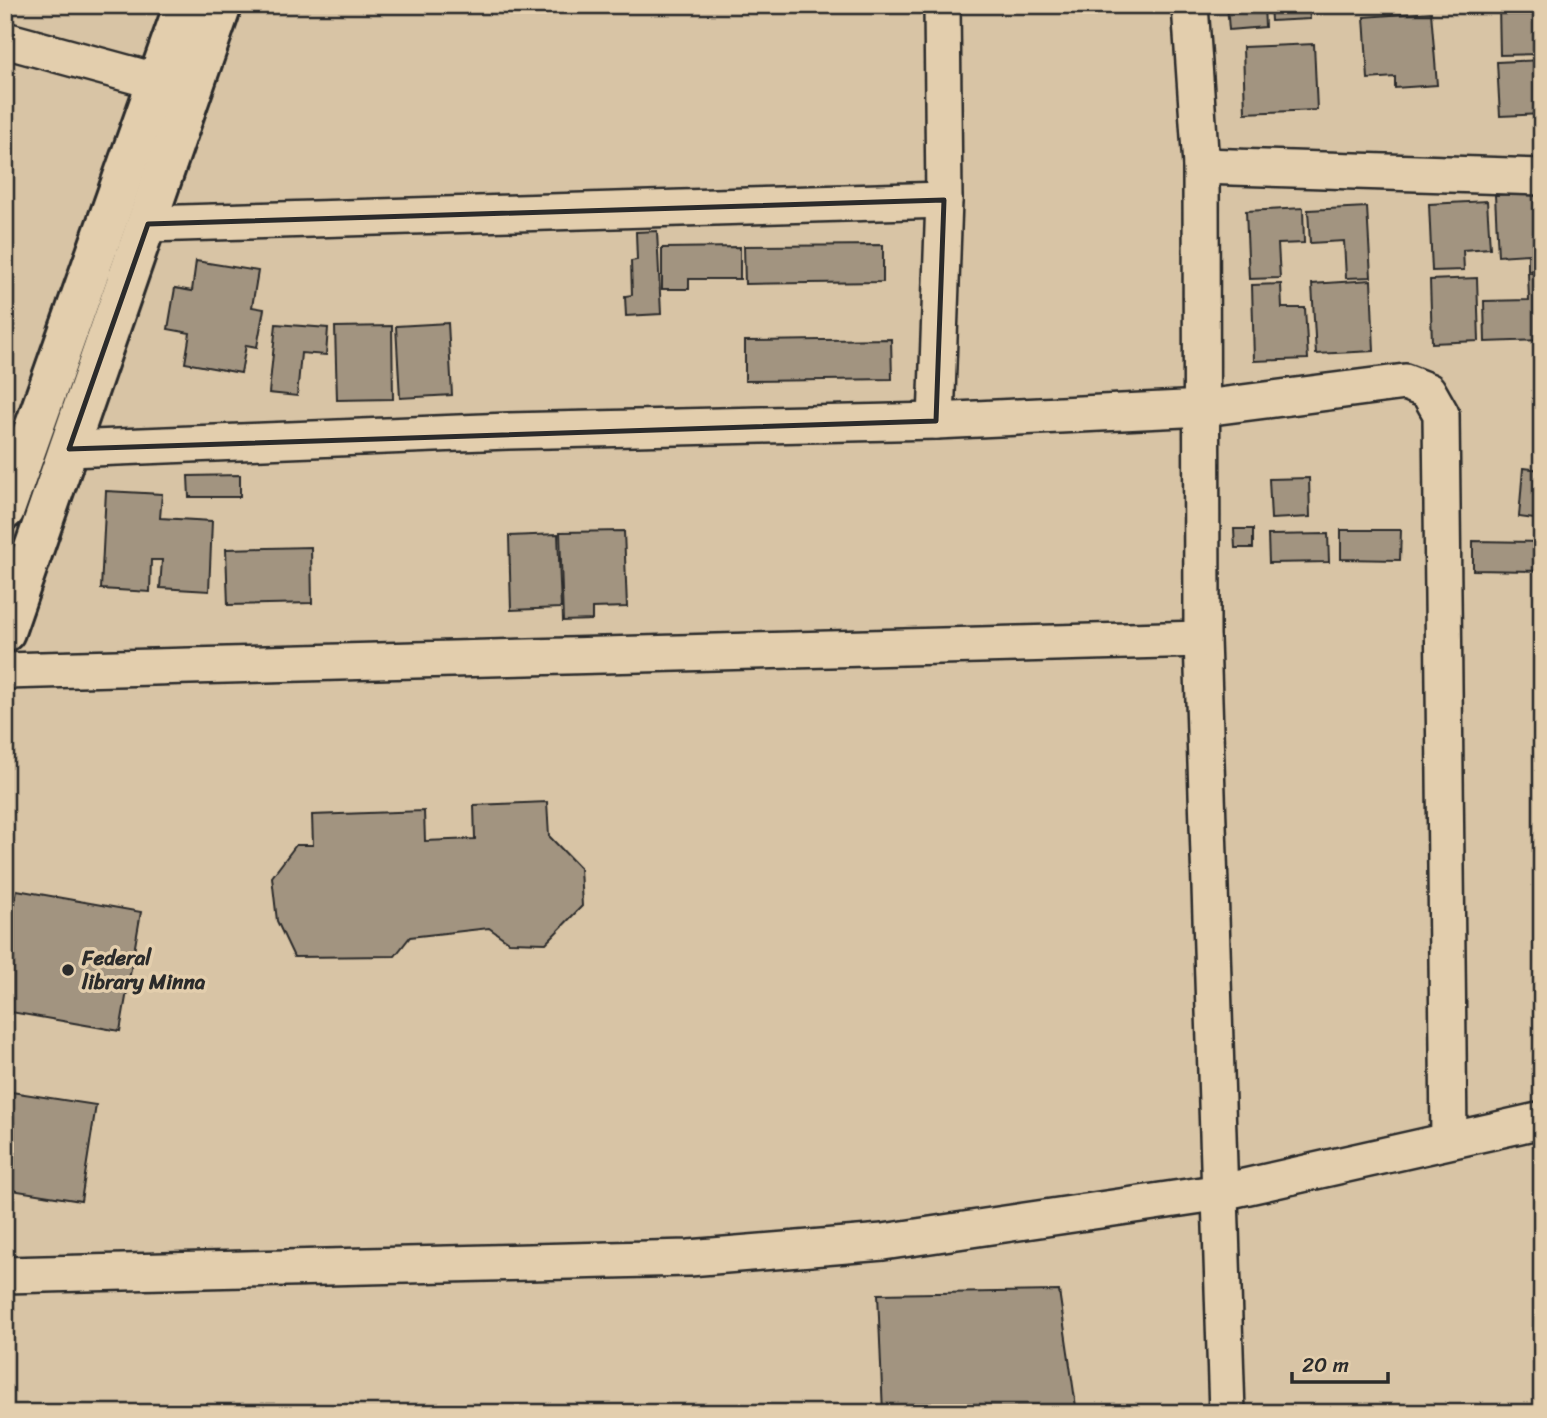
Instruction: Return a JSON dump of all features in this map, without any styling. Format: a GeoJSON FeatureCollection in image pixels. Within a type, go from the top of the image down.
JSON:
{"type":"FeatureCollection","features":[{"type":"Feature","properties":{"kind":"main road"},"geometry":{"type":"LineString","coordinates":[[5,510],[159,82],[184,5]]}},
{"type":"Feature","properties":{"kind":"main road"},"geometry":{"type":"LineString","coordinates":[[5,632],[222,5]]}},
{"type":"Feature","properties":{"kind":"street"},"geometry":{"type":"LineString","coordinates":[[936,421],[944,200],[942,5]]}},
{"type":"Feature","properties":{"kind":"street"},"geometry":{"type":"LineString","coordinates":[[1190,5],[1201,166],[1204,408],[1202,639],[1222,1192],[1227,1413]]}},
{"type":"Feature","properties":{"kind":"street"},"geometry":{"type":"LineString","coordinates":[[5,40],[159,82]]}},
{"type":"Feature","properties":{"kind":"street"},"geometry":{"type":"LineString","coordinates":[[1201,166],[1542,177]]}},
{"type":"Feature","properties":{"kind":"street"},"geometry":{"type":"LineString","coordinates":[[148,224],[944,200]]}},
{"type":"Feature","properties":{"kind":"street"},"geometry":{"type":"LineString","coordinates":[[69,449],[508,431],[936,421],[1204,408],[1405,382],[1428,391],[1441,414],[1449,1139]]}},
{"type":"Feature","properties":{"kind":"street"},"geometry":{"type":"LineString","coordinates":[[5,671],[1202,639]]}},
{"type":"Feature","properties":{"kind":"street"},"geometry":{"type":"LineString","coordinates":[[5,1275],[689,1258],[883,1242],[1222,1192],[1449,1139],[1542,1121]]}},
{"type":"Feature","properties":{"kind":"highlighted area"},"geometry":{"type":"Polygon","coordinates":[[[944,200],[936,421],[69,449],[148,224],[944,200]]]}},
{"type":"Feature","properties":{"kind":"building"},"geometry":{"type":"Polygon","coordinates":[[[1227,5],[1264,5],[1265,27],[1229,30],[1227,5]]]}},
{"type":"Feature","properties":{"kind":"building"},"geometry":{"type":"Polygon","coordinates":[[[1270,5],[1309,5],[1310,19],[1271,21],[1270,5]]]}},
{"type":"Feature","properties":{"kind":"building"},"geometry":{"type":"Polygon","coordinates":[[[1499,5],[1542,5],[1542,54],[1500,55],[1499,5]]]}},
{"type":"Feature","properties":{"kind":"building"},"geometry":{"type":"Polygon","coordinates":[[[1431,12],[1437,85],[1395,88],[1395,77],[1368,79],[1364,17],[1431,12]]]}},
{"type":"Feature","properties":{"kind":"building"},"geometry":{"type":"Polygon","coordinates":[[[1314,44],[1317,110],[1245,113],[1243,47],[1314,44]]]}},
{"type":"Feature","properties":{"kind":"building"},"geometry":{"type":"Polygon","coordinates":[[[1542,60],[1542,114],[1500,116],[1497,62],[1542,60]]]}},
{"type":"Feature","properties":{"kind":"building"},"geometry":{"type":"Polygon","coordinates":[[[1542,193],[1542,270],[1528,271],[1528,254],[1498,256],[1495,195],[1542,193]]]}},
{"type":"Feature","properties":{"kind":"building"},"geometry":{"type":"Polygon","coordinates":[[[1487,201],[1490,248],[1463,250],[1464,270],[1432,271],[1429,204],[1487,201]]]}},
{"type":"Feature","properties":{"kind":"building"},"geometry":{"type":"Polygon","coordinates":[[[1367,207],[1371,277],[1346,278],[1344,241],[1310,243],[1308,210],[1367,207]]]}},
{"type":"Feature","properties":{"kind":"building"},"geometry":{"type":"Polygon","coordinates":[[[1303,208],[1304,243],[1278,244],[1280,278],[1249,279],[1246,211],[1303,208]]]}},
{"type":"Feature","properties":{"kind":"building"},"geometry":{"type":"Polygon","coordinates":[[[657,231],[661,314],[626,316],[625,296],[632,295],[631,261],[637,260],[636,232],[657,231]]]}},
{"type":"Feature","properties":{"kind":"building"},"geometry":{"type":"Polygon","coordinates":[[[883,245],[883,282],[745,284],[744,246],[883,245]]]}},
{"type":"Feature","properties":{"kind":"building"},"geometry":{"type":"Polygon","coordinates":[[[740,247],[740,279],[689,279],[689,289],[662,289],[662,248],[740,247]]]}},
{"type":"Feature","properties":{"kind":"building"},"geometry":{"type":"Polygon","coordinates":[[[196,261],[258,271],[252,307],[264,309],[257,347],[246,345],[241,373],[185,363],[190,333],[168,329],[175,288],[192,291],[196,261]]]}},
{"type":"Feature","properties":{"kind":"building"},"geometry":{"type":"Polygon","coordinates":[[[1528,273],[1542,273],[1542,340],[1485,342],[1484,301],[1529,300],[1528,273]]]}},
{"type":"Feature","properties":{"kind":"building"},"geometry":{"type":"Polygon","coordinates":[[[1477,278],[1479,341],[1432,343],[1430,280],[1477,278]]]}},
{"type":"Feature","properties":{"kind":"building"},"geometry":{"type":"Polygon","coordinates":[[[1371,280],[1374,351],[1316,354],[1312,284],[1371,280]]]}},
{"type":"Feature","properties":{"kind":"building"},"geometry":{"type":"Polygon","coordinates":[[[1281,284],[1282,308],[1305,308],[1308,359],[1254,361],[1252,285],[1281,284]]]}},
{"type":"Feature","properties":{"kind":"building"},"geometry":{"type":"Polygon","coordinates":[[[448,323],[452,395],[400,398],[396,326],[448,323]]]}},
{"type":"Feature","properties":{"kind":"building"},"geometry":{"type":"Polygon","coordinates":[[[276,324],[328,328],[326,355],[301,353],[297,396],[269,393],[276,324]]]}},
{"type":"Feature","properties":{"kind":"building"},"geometry":{"type":"Polygon","coordinates":[[[392,326],[393,399],[337,400],[335,327],[392,326]]]}},
{"type":"Feature","properties":{"kind":"building"},"geometry":{"type":"Polygon","coordinates":[[[891,339],[892,379],[745,381],[745,341],[891,339]]]}},
{"type":"Feature","properties":{"kind":"building"},"geometry":{"type":"Polygon","coordinates":[[[1523,468],[1542,470],[1542,520],[1519,517],[1523,468]]]}},
{"type":"Feature","properties":{"kind":"building"},"geometry":{"type":"Polygon","coordinates":[[[240,475],[240,497],[189,497],[188,476],[240,475]]]}},
{"type":"Feature","properties":{"kind":"building"},"geometry":{"type":"Polygon","coordinates":[[[1309,478],[1310,517],[1271,519],[1269,479],[1309,478]]]}},
{"type":"Feature","properties":{"kind":"building"},"geometry":{"type":"Polygon","coordinates":[[[106,491],[162,494],[160,518],[212,521],[209,591],[160,588],[162,560],[151,560],[150,592],[101,589],[106,491]]]}},
{"type":"Feature","properties":{"kind":"building"},"geometry":{"type":"Polygon","coordinates":[[[1234,529],[1253,529],[1253,548],[1235,548],[1234,529]]]}},
{"type":"Feature","properties":{"kind":"building"},"geometry":{"type":"Polygon","coordinates":[[[1341,530],[1401,530],[1400,560],[1341,559],[1341,530]]]}},
{"type":"Feature","properties":{"kind":"building"},"geometry":{"type":"Polygon","coordinates":[[[624,531],[627,607],[592,608],[592,620],[563,621],[560,532],[624,531]]]}},
{"type":"Feature","properties":{"kind":"building"},"geometry":{"type":"Polygon","coordinates":[[[558,534],[561,608],[511,610],[509,536],[558,534]]]}},
{"type":"Feature","properties":{"kind":"building"},"geometry":{"type":"Polygon","coordinates":[[[1328,534],[1329,562],[1269,563],[1268,535],[1328,534]]]}},
{"type":"Feature","properties":{"kind":"building"},"geometry":{"type":"Polygon","coordinates":[[[1473,541],[1542,542],[1542,571],[1473,570],[1473,541]]]}},
{"type":"Feature","properties":{"kind":"building"},"geometry":{"type":"Polygon","coordinates":[[[311,547],[312,603],[228,605],[226,549],[311,547]]]}},
{"type":"Feature","properties":{"kind":"building"},"geometry":{"type":"Polygon","coordinates":[[[547,802],[549,836],[580,868],[582,906],[546,943],[509,942],[489,928],[410,937],[395,956],[294,957],[277,921],[272,877],[296,845],[313,845],[312,815],[424,811],[425,841],[475,839],[474,805],[547,802]]]}},
{"type":"Feature","properties":{"kind":"building","name":"Federal library Minna"},"geometry":{"type":"Polygon","coordinates":[[[17,890],[141,912],[120,1031],[5,1011],[5,929],[10,929],[17,890]]]}},
{"type":"Feature","properties":{"kind":"building"},"geometry":{"type":"Polygon","coordinates":[[[5,1091],[96,1105],[81,1201],[5,1189],[5,1091]]]}},
{"type":"Feature","properties":{"kind":"building"},"geometry":{"type":"Polygon","coordinates":[[[1059,1291],[1077,1413],[883,1413],[878,1294],[1059,1291]]]}},
{"type":"Feature","properties":{"kind":"waterway"},"geometry":{"type":"LineString","coordinates":[[1538,1413],[1542,1401]]}},
{"type":"Feature","properties":{"kind":"place","name":"Federal library Minna"},"geometry":{"type":"Point","coordinates":[68,970]}}]}
